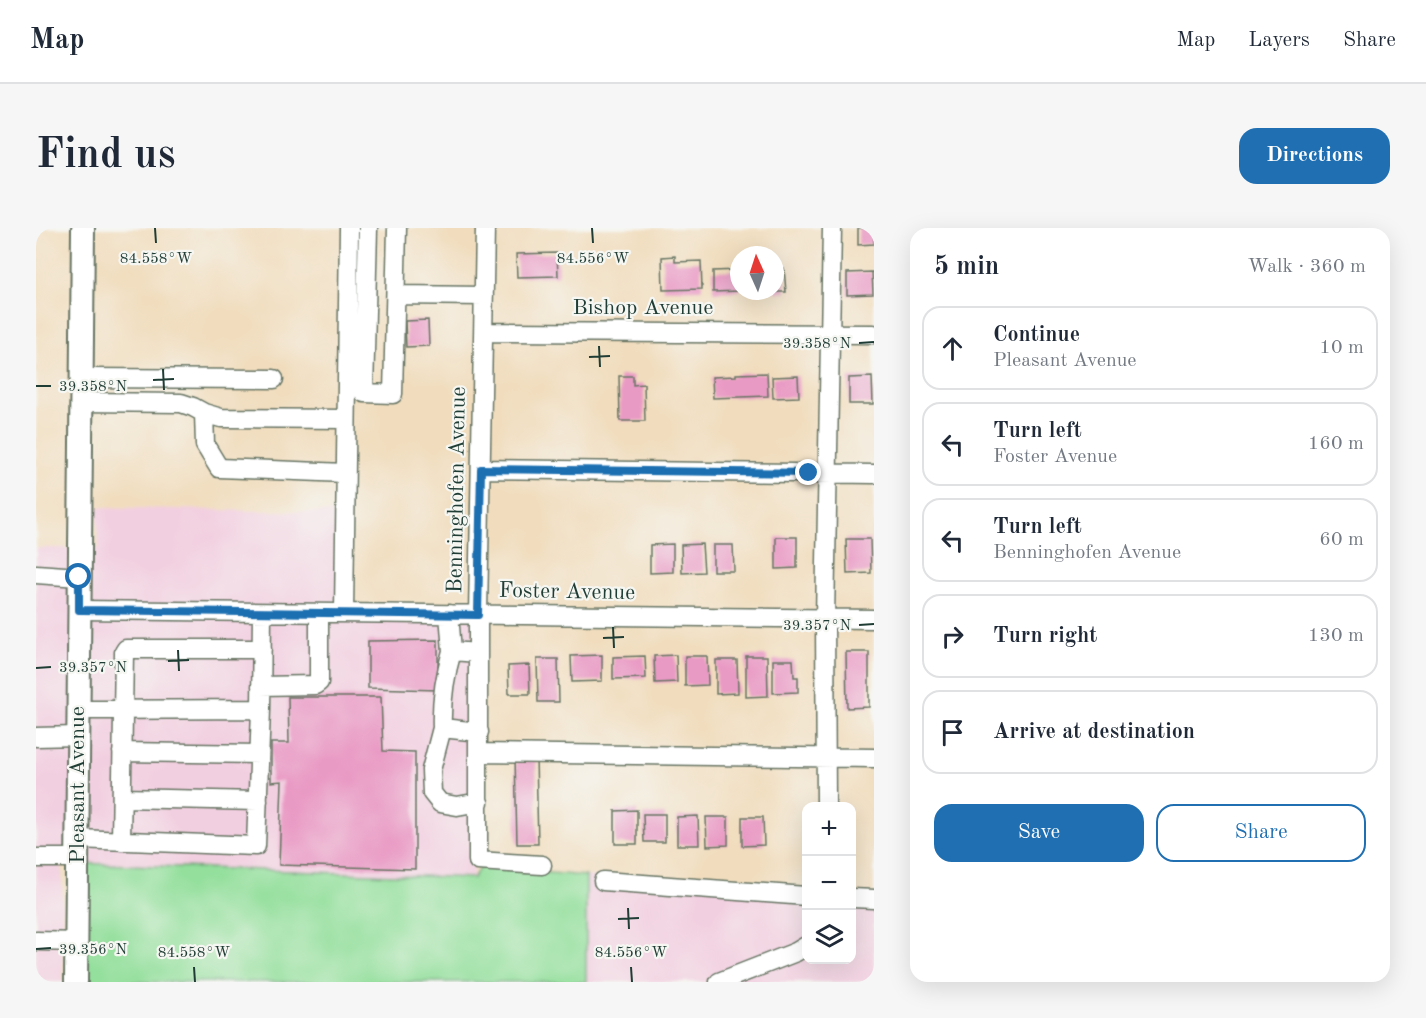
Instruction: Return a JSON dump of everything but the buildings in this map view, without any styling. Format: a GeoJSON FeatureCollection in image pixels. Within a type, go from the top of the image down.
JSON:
{"type":"FeatureCollection","features":[{"type":"Feature","properties":{"kind":"main road","name":"Pleasant Avenue"},"geometry":{"type":"LineString","coordinates":[[76,982],[83,228]]}},
{"type":"Feature","properties":{"kind":"street"},"geometry":{"type":"LineString","coordinates":[[344,613],[348,228]]}},
{"type":"Feature","properties":{"kind":"street"},"geometry":{"type":"LineString","coordinates":[[368,228],[364,393],[393,394],[397,228]]}},
{"type":"Feature","properties":{"kind":"street","name":"Benninghofen Avenue"},"geometry":{"type":"LineString","coordinates":[[485,228],[478,615],[478,861],[542,865]]}},
{"type":"Feature","properties":{"kind":"street"},"geometry":{"type":"LineString","coordinates":[[826,802],[825,619],[832,228]]}},
{"type":"Feature","properties":{"kind":"street"},"geometry":{"type":"LineString","coordinates":[[396,295],[484,296]]}},
{"type":"Feature","properties":{"kind":"street","name":"Bishop Avenue"},"geometry":{"type":"LineString","coordinates":[[484,332],[874,334]]}},
{"type":"Feature","properties":{"kind":"street"},"geometry":{"type":"LineString","coordinates":[[82,378],[274,379]]}},
{"type":"Feature","properties":{"kind":"street"},"geometry":{"type":"LineString","coordinates":[[82,402],[181,403],[221,418],[346,419]]}},
{"type":"Feature","properties":{"kind":"street"},"geometry":{"type":"LineString","coordinates":[[204,413],[205,445],[219,468],[345,473]]}},
{"type":"Feature","properties":{"kind":"street"},"geometry":{"type":"LineString","coordinates":[[481,469],[874,474]]}},
{"type":"Feature","properties":{"kind":"street"},"geometry":{"type":"LineString","coordinates":[[36,574],[79,577]]}},
{"type":"Feature","properties":{"kind":"street","name":"Foster Avenue"},"geometry":{"type":"LineString","coordinates":[[79,610],[874,619]]}},
{"type":"Feature","properties":{"kind":"street"},"geometry":{"type":"LineString","coordinates":[[36,858],[121,841],[256,846],[262,613]]}},
{"type":"Feature","properties":{"kind":"street"},"geometry":{"type":"LineString","coordinates":[[261,686],[315,685],[319,682],[320,614]]}},
{"type":"Feature","properties":{"kind":"street"},"geometry":{"type":"LineString","coordinates":[[449,614],[452,651],[448,667],[442,728],[431,770],[432,793],[440,803],[457,806],[478,802]]}},
{"type":"Feature","properties":{"kind":"street"},"geometry":{"type":"LineString","coordinates":[[121,841],[124,652],[126,649],[262,649]]}},
{"type":"Feature","properties":{"kind":"street"},"geometry":{"type":"LineString","coordinates":[[452,651],[478,653]]}},
{"type":"Feature","properties":{"kind":"street"},"geometry":{"type":"LineString","coordinates":[[78,710],[261,710]]}},
{"type":"Feature","properties":{"kind":"street"},"geometry":{"type":"LineString","coordinates":[[442,728],[479,732]]}},
{"type":"Feature","properties":{"kind":"street"},"geometry":{"type":"LineString","coordinates":[[36,737],[78,736]]}},
{"type":"Feature","properties":{"kind":"street"},"geometry":{"type":"LineString","coordinates":[[122,752],[259,754]]}},
{"type":"Feature","properties":{"kind":"street"},"geometry":{"type":"LineString","coordinates":[[479,753],[874,758]]}},
{"type":"Feature","properties":{"kind":"street"},"geometry":{"type":"LineString","coordinates":[[122,798],[258,801]]}},
{"type":"Feature","properties":{"kind":"street"},"geometry":{"type":"LineString","coordinates":[[603,881],[802,896]]}},
{"type":"Feature","properties":{"kind":"street"},"geometry":{"type":"LineString","coordinates":[[856,898],[874,899]]}},
{"type":"Feature","properties":{"kind":"street"},"geometry":{"type":"LineString","coordinates":[[36,941],[77,942]]}},
{"type":"Feature","properties":{"kind":"street"},"geometry":{"type":"LineString","coordinates":[[719,982],[747,977],[802,949]]}},
{"type":"Feature","properties":{"kind":"shaded area"},"geometry":{"type":"Polygon","coordinates":[[[96,507],[349,513],[349,617],[473,618],[473,878],[62,862],[63,982],[36,982],[36,548],[99,548],[96,507]]]}},
{"type":"Feature","properties":{"kind":"shaded area"},"geometry":{"type":"Polygon","coordinates":[[[586,876],[802,895],[802,964],[856,964],[856,898],[874,899],[874,982],[586,982],[586,876]]]}},
{"type":"Feature","properties":{"kind":"green space"},"geometry":{"type":"Polygon","coordinates":[[[77,863],[473,878],[480,867],[586,876],[586,982],[76,982],[77,863]]]}},
{"type":"Feature","properties":{"kind":"route"},"geometry":{"type":"LineString","coordinates":[[79,577],[79,610],[478,615],[481,469],[809,473]]}}]}
